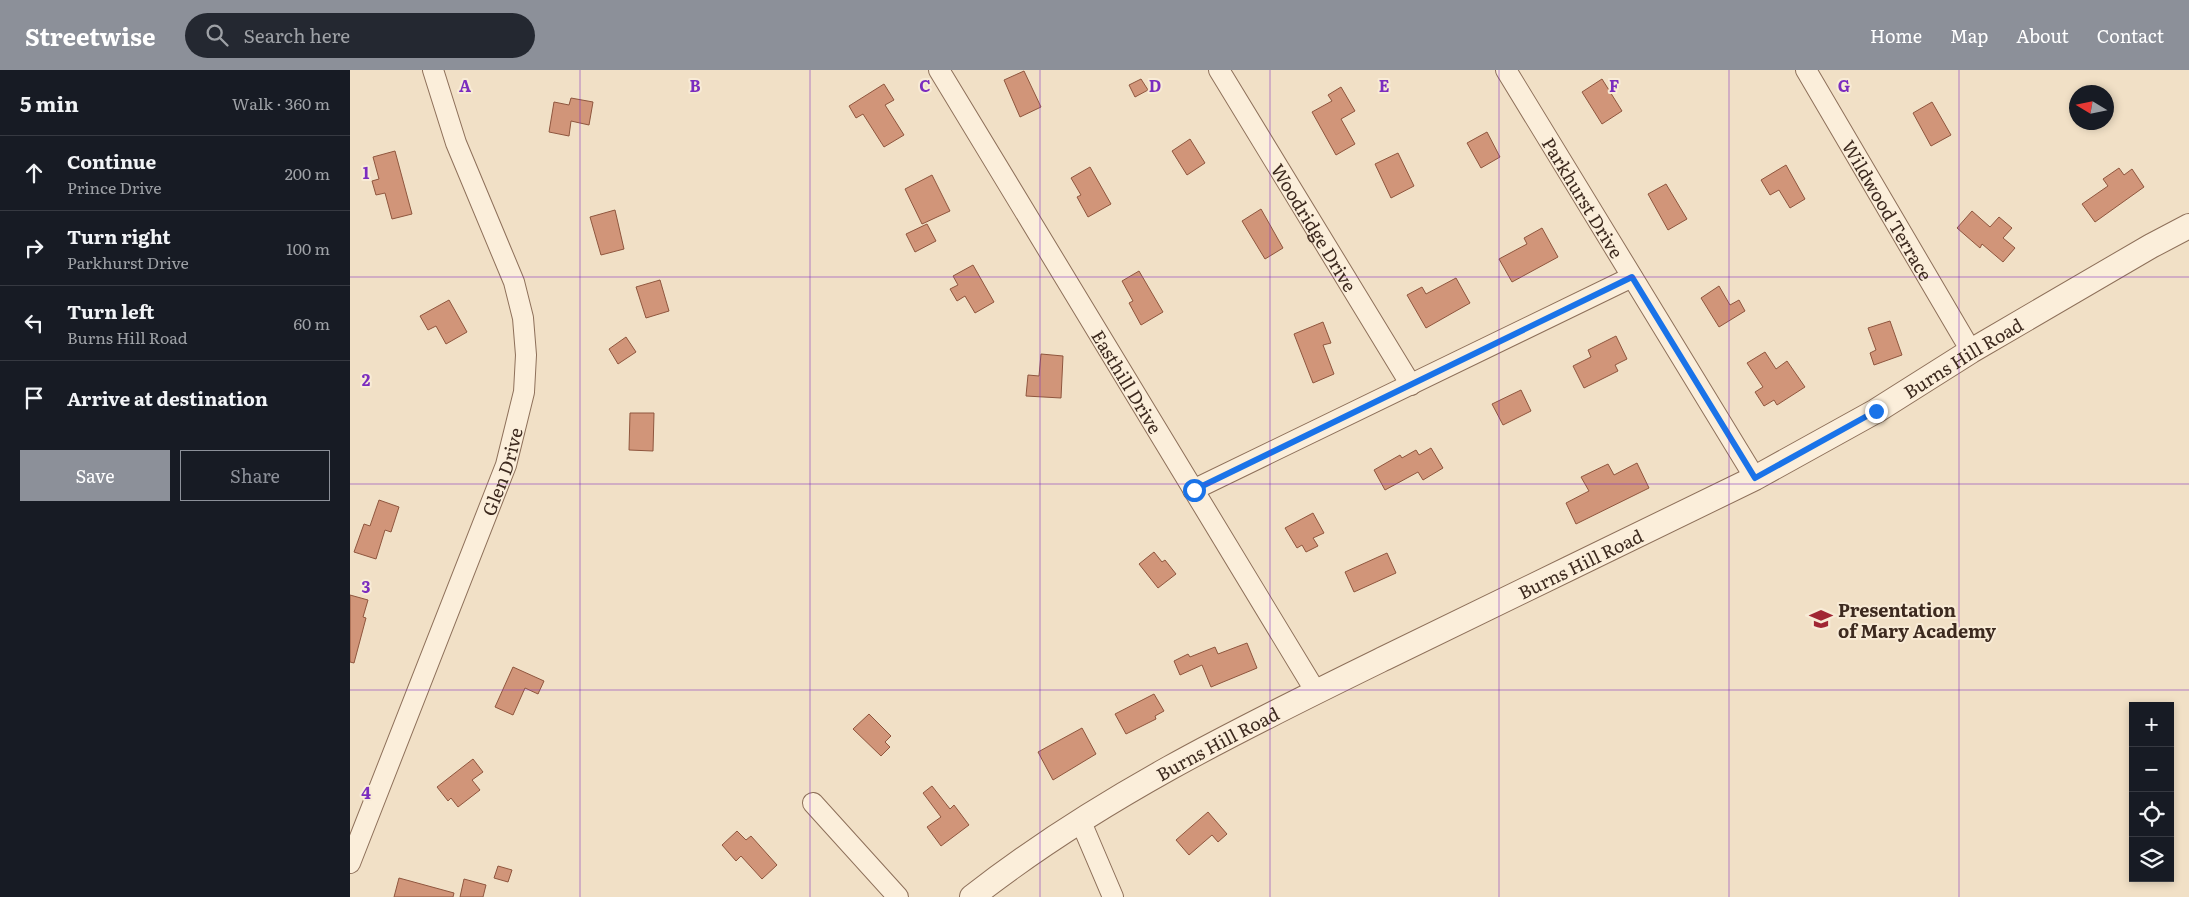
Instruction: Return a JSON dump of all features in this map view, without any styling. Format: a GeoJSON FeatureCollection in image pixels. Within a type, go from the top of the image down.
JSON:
{"type":"FeatureCollection","features":[{"type":"Feature","properties":{"kind":"street","name":"Glen Drive"},"geometry":{"type":"LineString","coordinates":[[350,862],[506,465],[524,392],[526,355],[523,318],[514,282],[456,143],[433,70]]}},
{"type":"Feature","properties":{"kind":"street","name":"Easthill Drive"},"geometry":{"type":"LineString","coordinates":[[939,70],[1316,692]]}},
{"type":"Feature","properties":{"kind":"street","name":"Woodridge Drive"},"geometry":{"type":"LineString","coordinates":[[1219,70],[1411,385]]}},
{"type":"Feature","properties":{"kind":"street","name":"Parkhurst Drive"},"geometry":{"type":"LineString","coordinates":[[1506,70],[1755,478]]}},
{"type":"Feature","properties":{"kind":"street","name":"Wildwood Terrace"},"geometry":{"type":"LineString","coordinates":[[1806,70],[1970,351]]}},
{"type":"Feature","properties":{"kind":"street","name":"Burns Hill Road"},"geometry":{"type":"LineString","coordinates":[[972,897],[1027,856],[1186,758],[1316,692],[1755,478],[1876,411],[1970,351],[2189,226]]}},
{"type":"Feature","properties":{"kind":"street"},"geometry":{"type":"LineString","coordinates":[[1194,490],[1632,277]]}},
{"type":"Feature","properties":{"kind":"street"},"geometry":{"type":"LineString","coordinates":[[813,803],[898,897]]}},
{"type":"Feature","properties":{"kind":"street"},"geometry":{"type":"LineString","coordinates":[[1081,822],[1113,897]]}},
{"type":"Feature","properties":{"kind":"building"},"geometry":{"type":"Polygon","coordinates":[[[1024,71],[1041,107],[1020,117],[1004,80],[1024,71]]]}},
{"type":"Feature","properties":{"kind":"building"},"geometry":{"type":"Polygon","coordinates":[[[1141,79],[1148,90],[1135,97],[1129,85],[1141,79]]]}},
{"type":"Feature","properties":{"kind":"building"},"geometry":{"type":"Polygon","coordinates":[[[1602,79],[1622,111],[1602,124],[1582,92],[1602,79]]]}},
{"type":"Feature","properties":{"kind":"building"},"geometry":{"type":"Polygon","coordinates":[[[884,84],[894,100],[885,105],[904,135],[884,147],[863,114],[856,118],[849,106],[884,84]]]}},
{"type":"Feature","properties":{"kind":"building"},"geometry":{"type":"Polygon","coordinates":[[[1341,87],[1355,111],[1341,119],[1355,144],[1336,155],[1312,112],[1332,101],[1328,95],[1341,87]]]}},
{"type":"Feature","properties":{"kind":"building"},"geometry":{"type":"Polygon","coordinates":[[[571,98],[593,102],[589,125],[571,121],[569,136],[549,132],[554,102],[569,105],[571,98]]]}},
{"type":"Feature","properties":{"kind":"building"},"geometry":{"type":"Polygon","coordinates":[[[1932,102],[1951,135],[1931,146],[1913,113],[1932,102]]]}},
{"type":"Feature","properties":{"kind":"building"},"geometry":{"type":"Polygon","coordinates":[[[1487,132],[1500,157],[1481,168],[1467,143],[1487,132]]]}},
{"type":"Feature","properties":{"kind":"building"},"geometry":{"type":"Polygon","coordinates":[[[1190,139],[1205,163],[1187,175],[1172,151],[1190,139]]]}},
{"type":"Feature","properties":{"kind":"building"},"geometry":{"type":"Polygon","coordinates":[[[395,151],[412,214],[392,219],[385,193],[376,195],[372,181],[379,179],[373,157],[395,151]]]}},
{"type":"Feature","properties":{"kind":"building"},"geometry":{"type":"Polygon","coordinates":[[[1398,153],[1414,186],[1391,198],[1375,164],[1398,153]]]}},
{"type":"Feature","properties":{"kind":"building"},"geometry":{"type":"Polygon","coordinates":[[[1786,165],[1805,199],[1790,208],[1779,190],[1770,195],[1761,180],[1786,165]]]}},
{"type":"Feature","properties":{"kind":"building"},"geometry":{"type":"Polygon","coordinates":[[[1090,167],[1111,204],[1088,217],[1077,197],[1081,195],[1071,178],[1090,167]]]}},
{"type":"Feature","properties":{"kind":"building"},"geometry":{"type":"Polygon","coordinates":[[[2119,168],[2124,175],[2132,169],[2144,187],[2095,222],[2082,204],[2108,186],[2103,179],[2119,168]]]}},
{"type":"Feature","properties":{"kind":"building"},"geometry":{"type":"Polygon","coordinates":[[[932,175],[950,211],[922,224],[905,189],[932,175]]]}},
{"type":"Feature","properties":{"kind":"building"},"geometry":{"type":"Polygon","coordinates":[[[1666,184],[1687,219],[1668,230],[1648,194],[1666,184]]]}},
{"type":"Feature","properties":{"kind":"building"},"geometry":{"type":"Polygon","coordinates":[[[1261,209],[1283,248],[1265,259],[1242,221],[1261,209]]]}},
{"type":"Feature","properties":{"kind":"building"},"geometry":{"type":"Polygon","coordinates":[[[615,210],[624,249],[601,255],[590,217],[615,210]]]}},
{"type":"Feature","properties":{"kind":"building"},"geometry":{"type":"Polygon","coordinates":[[[1972,211],[1990,227],[1999,217],[2012,228],[2003,238],[2015,248],[2003,262],[1982,244],[1980,248],[1957,228],[1972,211]]]}},
{"type":"Feature","properties":{"kind":"building"},"geometry":{"type":"Polygon","coordinates":[[[927,224],[936,241],[915,252],[906,234],[927,224]]]}},
{"type":"Feature","properties":{"kind":"building"},"geometry":{"type":"Polygon","coordinates":[[[1542,228],[1558,257],[1512,282],[1499,259],[1527,244],[1524,238],[1542,228]]]}},
{"type":"Feature","properties":{"kind":"building"},"geometry":{"type":"Polygon","coordinates":[[[973,265],[994,302],[975,313],[965,296],[957,301],[950,289],[958,285],[953,276],[973,265]]]}},
{"type":"Feature","properties":{"kind":"building"},"geometry":{"type":"Polygon","coordinates":[[[1139,271],[1163,312],[1141,325],[1129,303],[1133,301],[1122,281],[1139,271]]]}},
{"type":"Feature","properties":{"kind":"building"},"geometry":{"type":"Polygon","coordinates":[[[1456,278],[1470,303],[1426,328],[1407,295],[1422,287],[1426,294],[1456,278]]]}},
{"type":"Feature","properties":{"kind":"building"},"geometry":{"type":"Polygon","coordinates":[[[660,280],[669,311],[646,318],[636,287],[660,280]]]}},
{"type":"Feature","properties":{"kind":"building"},"geometry":{"type":"Polygon","coordinates":[[[1719,286],[1730,305],[1739,300],[1745,311],[1719,327],[1701,298],[1719,286]]]}},
{"type":"Feature","properties":{"kind":"building"},"geometry":{"type":"Polygon","coordinates":[[[449,300],[467,332],[446,344],[436,326],[428,330],[420,316],[449,300]]]}},
{"type":"Feature","properties":{"kind":"building"},"geometry":{"type":"Polygon","coordinates":[[[1890,321],[1902,355],[1874,365],[1870,353],[1876,350],[1868,328],[1890,321]]]}},
{"type":"Feature","properties":{"kind":"building"},"geometry":{"type":"Polygon","coordinates":[[[1323,322],[1331,343],[1323,345],[1334,374],[1313,383],[1294,334],[1323,322]]]}},
{"type":"Feature","properties":{"kind":"building"},"geometry":{"type":"Polygon","coordinates":[[[1616,336],[1627,359],[1615,365],[1618,371],[1584,388],[1573,366],[1591,357],[1588,350],[1616,336]]]}},
{"type":"Feature","properties":{"kind":"building"},"geometry":{"type":"Polygon","coordinates":[[[626,337],[636,352],[618,364],[609,349],[626,337]]]}},
{"type":"Feature","properties":{"kind":"building"},"geometry":{"type":"Polygon","coordinates":[[[1765,352],[1776,369],[1787,361],[1805,387],[1777,405],[1774,400],[1764,406],[1755,392],[1763,387],[1747,363],[1765,352]]]}},
{"type":"Feature","properties":{"kind":"building"},"geometry":{"type":"Polygon","coordinates":[[[1041,354],[1063,356],[1061,398],[1026,396],[1028,375],[1039,376],[1041,354]]]}},
{"type":"Feature","properties":{"kind":"building"},"geometry":{"type":"Polygon","coordinates":[[[1521,390],[1531,411],[1503,425],[1492,404],[1521,390]]]}},
{"type":"Feature","properties":{"kind":"building"},"geometry":{"type":"Polygon","coordinates":[[[630,413],[654,413],[653,451],[629,450],[630,413]]]}},
{"type":"Feature","properties":{"kind":"building"},"geometry":{"type":"Polygon","coordinates":[[[1431,448],[1443,468],[1423,480],[1418,472],[1385,490],[1374,470],[1400,455],[1402,458],[1416,450],[1419,455],[1431,448]]]}},
{"type":"Feature","properties":{"kind":"building"},"geometry":{"type":"Polygon","coordinates":[[[1637,463],[1649,488],[1576,524],[1566,503],[1589,491],[1581,477],[1608,464],[1614,475],[1637,463]]]}},
{"type":"Feature","properties":{"kind":"building"},"geometry":{"type":"Polygon","coordinates":[[[379,500],[399,507],[391,532],[385,530],[376,559],[354,552],[364,524],[370,526],[379,500]]]}},
{"type":"Feature","properties":{"kind":"building"},"geometry":{"type":"Polygon","coordinates":[[[1313,513],[1324,533],[1313,538],[1318,546],[1306,552],[1302,545],[1297,548],[1285,528],[1313,513]]]}},
{"type":"Feature","properties":{"kind":"building"},"geometry":{"type":"Polygon","coordinates":[[[1154,552],[1162,562],[1165,560],[1176,574],[1158,588],[1139,564],[1154,552]]]}},
{"type":"Feature","properties":{"kind":"building"},"geometry":{"type":"Polygon","coordinates":[[[1387,553],[1396,573],[1354,592],[1345,572],[1387,553]]]}},
{"type":"Feature","properties":{"kind":"building"},"geometry":{"type":"Polygon","coordinates":[[[350,595],[368,600],[363,617],[366,618],[354,663],[350,662],[350,595]]]}},
{"type":"Feature","properties":{"kind":"building"},"geometry":{"type":"Polygon","coordinates":[[[1247,643],[1257,668],[1211,687],[1202,665],[1180,675],[1174,661],[1188,654],[1190,657],[1215,647],[1218,654],[1247,643]]]}},
{"type":"Feature","properties":{"kind":"building"},"geometry":{"type":"Polygon","coordinates":[[[513,667],[544,681],[538,694],[525,688],[513,715],[495,707],[513,667]]]}},
{"type":"Feature","properties":{"kind":"building"},"geometry":{"type":"Polygon","coordinates":[[[1154,694],[1164,711],[1155,716],[1156,719],[1126,734],[1115,714],[1154,694]]]}},
{"type":"Feature","properties":{"kind":"building"},"geometry":{"type":"Polygon","coordinates":[[[869,714],[891,736],[885,742],[890,747],[881,756],[853,729],[869,714]]]}},
{"type":"Feature","properties":{"kind":"building"},"geometry":{"type":"Polygon","coordinates":[[[1082,728],[1096,754],[1053,780],[1038,752],[1082,728]]]}},
{"type":"Feature","properties":{"kind":"building"},"geometry":{"type":"Polygon","coordinates":[[[473,759],[483,772],[472,780],[480,790],[458,807],[451,798],[448,801],[437,787],[473,759]]]}},
{"type":"Feature","properties":{"kind":"building"},"geometry":{"type":"Polygon","coordinates":[[[932,786],[950,809],[954,805],[969,825],[941,846],[927,827],[941,817],[923,793],[932,786]]]}},
{"type":"Feature","properties":{"kind":"building"},"geometry":{"type":"Polygon","coordinates":[[[1208,812],[1227,834],[1218,842],[1212,835],[1189,855],[1176,840],[1208,812]]]}},
{"type":"Feature","properties":{"kind":"building"},"geometry":{"type":"Polygon","coordinates":[[[737,831],[746,840],[751,836],[777,865],[762,879],[741,856],[736,861],[722,845],[737,831]]]}},
{"type":"Feature","properties":{"kind":"building"},"geometry":{"type":"Polygon","coordinates":[[[498,866],[512,870],[508,882],[494,878],[498,866]]]}},
{"type":"Feature","properties":{"kind":"building"},"geometry":{"type":"Polygon","coordinates":[[[399,878],[454,893],[453,897],[394,897],[399,878]]]}},
{"type":"Feature","properties":{"kind":"building"},"geometry":{"type":"Polygon","coordinates":[[[464,879],[486,885],[483,897],[460,897],[464,879]]]}},
{"type":"Feature","properties":{"kind":"place","name":"Presentation of Mary Academy"},"geometry":{"type":"Point","coordinates":[1821,619]}},
{"type":"Feature","properties":{"kind":"route"},"geometry":{"type":"LineString","coordinates":[[1194,490],[1632,277],[1755,478],[1876,411]]}}]}
